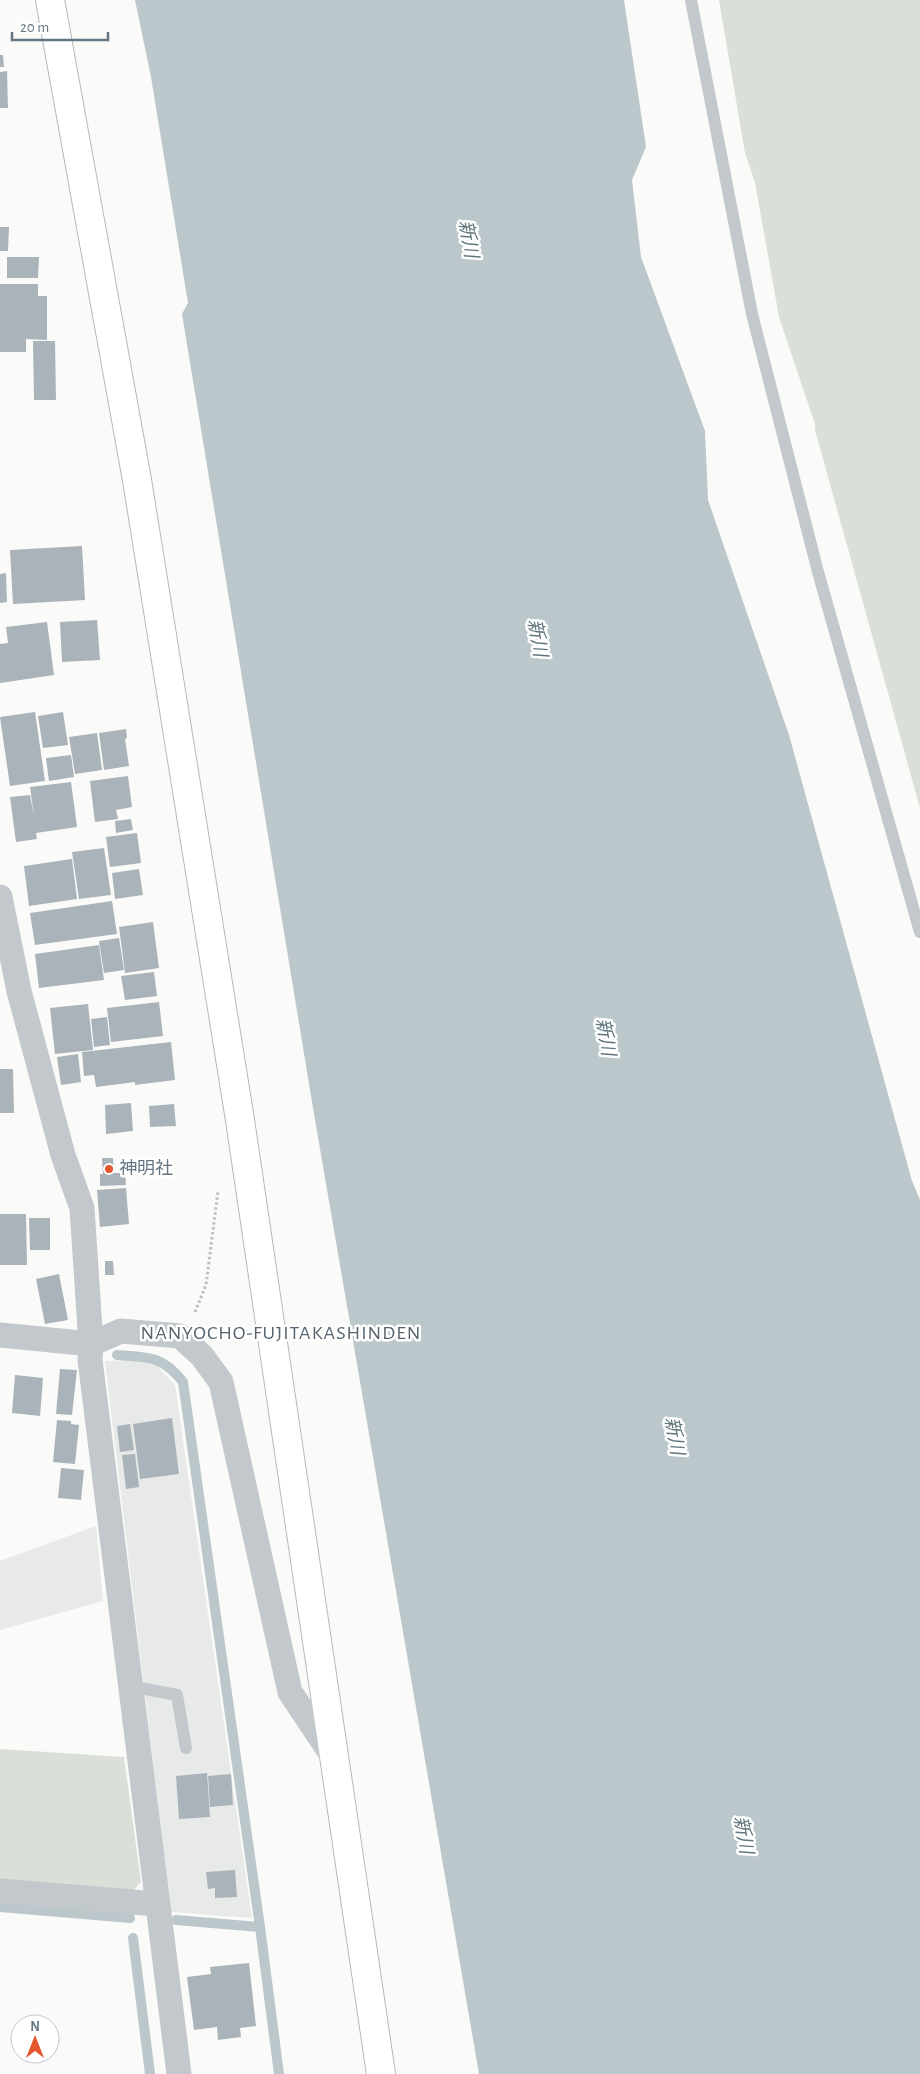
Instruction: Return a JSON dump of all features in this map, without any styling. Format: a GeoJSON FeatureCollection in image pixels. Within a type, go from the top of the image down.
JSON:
{"type":"FeatureCollection","features":[{"type":"Feature","properties":{"kind":"street"},"geometry":{"type":"LineString","coordinates":[[50,0],[137,480],[240,1120],[381,2074]]}},
{"type":"Feature","properties":{"kind":"street"},"geometry":{"type":"LineString","coordinates":[[0,897],[21,1000],[63,1155],[82,1208],[91,1344],[90,1360],[178,2074]]}},
{"type":"Feature","properties":{"kind":"street"},"geometry":{"type":"LineString","coordinates":[[0,1335],[91,1344],[121,1331],[180,1336],[202,1356],[221,1382],[290,1692],[336,1761]]}},
{"type":"Feature","properties":{"kind":"street"},"geometry":{"type":"LineString","coordinates":[[0,1891],[157,1904]]}},
{"type":"Feature","properties":{"kind":"lane"},"geometry":{"type":"LineString","coordinates":[[691,0],[752,314],[818,572],[920,932]]}},
{"type":"Feature","properties":{"kind":"lane"},"geometry":{"type":"LineString","coordinates":[[130,1686],[178,1695],[186,1748]]}},
{"type":"Feature","properties":{"kind":"path"},"geometry":{"type":"LineString","coordinates":[[180,1336],[194,1315],[206,1285],[219,1182]]}},
{"type":"Feature","properties":{"kind":"shaded area"},"geometry":{"type":"Polygon","coordinates":[[[719,0],[920,0],[920,808],[815,430],[815,424],[779,317],[755,183],[745,153],[719,0]]]}},
{"type":"Feature","properties":{"kind":"shaded area"},"geometry":{"type":"Polygon","coordinates":[[[132,1360],[157,1366],[175,1385],[252,1918],[171,1912],[105,1361],[132,1360]]]}},
{"type":"Feature","properties":{"kind":"shaded area"},"geometry":{"type":"Polygon","coordinates":[[[96,1526],[103,1601],[0,1630],[0,1561],[96,1526]]]}},
{"type":"Feature","properties":{"kind":"shaded area"},"geometry":{"type":"Polygon","coordinates":[[[0,1749],[124,1757],[141,1882],[133,1891],[0,1879],[0,1749]]]}},
{"type":"Feature","properties":{"kind":"water","name":"新川"},"geometry":{"type":"Polygon","coordinates":[[[135,0],[624,0],[646,147],[632,180],[641,257],[705,431],[708,500],[789,735],[912,1181],[920,1200],[920,2074],[479,2074],[313,1108],[182,314],[188,303],[151,77],[135,0]]]}},
{"type":"Feature","properties":{"kind":"building"},"geometry":{"type":"Polygon","coordinates":[[[0,55],[3,55],[4,67],[0,67],[0,55]]]}},
{"type":"Feature","properties":{"kind":"building"},"geometry":{"type":"Polygon","coordinates":[[[7,71],[8,108],[0,108],[0,72],[7,71]]]}},
{"type":"Feature","properties":{"kind":"building"},"geometry":{"type":"Polygon","coordinates":[[[0,227],[9,227],[8,251],[0,251],[0,227]]]}},
{"type":"Feature","properties":{"kind":"building"},"geometry":{"type":"Polygon","coordinates":[[[7,257],[39,257],[38,278],[7,278],[7,257]]]}},
{"type":"Feature","properties":{"kind":"building"},"geometry":{"type":"Polygon","coordinates":[[[0,284],[38,284],[38,296],[47,296],[47,340],[26,339],[26,352],[0,352],[0,284]]]}},
{"type":"Feature","properties":{"kind":"building"},"geometry":{"type":"Polygon","coordinates":[[[33,341],[55,341],[56,400],[34,400],[33,341]]]}},
{"type":"Feature","properties":{"kind":"building"},"geometry":{"type":"Polygon","coordinates":[[[82,546],[85,600],[13,604],[10,550],[82,546]]]}},
{"type":"Feature","properties":{"kind":"building"},"geometry":{"type":"Polygon","coordinates":[[[6,573],[7,602],[0,603],[0,574],[6,573]]]}},
{"type":"Feature","properties":{"kind":"building"},"geometry":{"type":"Polygon","coordinates":[[[97,620],[100,660],[62,662],[60,622],[97,620]]]}},
{"type":"Feature","properties":{"kind":"building"},"geometry":{"type":"Polygon","coordinates":[[[47,622],[54,675],[0,683],[0,644],[8,643],[6,627],[47,622]]]}},
{"type":"Feature","properties":{"kind":"building"},"geometry":{"type":"Polygon","coordinates":[[[35,712],[45,781],[10,786],[0,717],[35,712]]]}},
{"type":"Feature","properties":{"kind":"building"},"geometry":{"type":"Polygon","coordinates":[[[63,712],[68,745],[43,748],[38,716],[63,712]]]}},
{"type":"Feature","properties":{"kind":"building"},"geometry":{"type":"Polygon","coordinates":[[[126,729],[127,738],[125,739],[129,766],[104,770],[99,733],[126,729]]]}},
{"type":"Feature","properties":{"kind":"building"},"geometry":{"type":"Polygon","coordinates":[[[97,733],[102,770],[75,774],[69,737],[97,733]]]}},
{"type":"Feature","properties":{"kind":"building"},"geometry":{"type":"Polygon","coordinates":[[[71,755],[74,777],[49,781],[46,758],[71,755]]]}},
{"type":"Feature","properties":{"kind":"building"},"geometry":{"type":"Polygon","coordinates":[[[128,776],[132,807],[116,810],[118,819],[95,822],[90,781],[128,776]]]}},
{"type":"Feature","properties":{"kind":"building"},"geometry":{"type":"Polygon","coordinates":[[[71,782],[77,827],[36,833],[37,839],[16,842],[10,797],[30,795],[34,816],[30,787],[71,782]]]}},
{"type":"Feature","properties":{"kind":"building"},"geometry":{"type":"Polygon","coordinates":[[[131,819],[133,830],[116,833],[115,821],[131,819]]]}},
{"type":"Feature","properties":{"kind":"building"},"geometry":{"type":"Polygon","coordinates":[[[137,833],[141,863],[110,867],[106,837],[137,833]]]}},
{"type":"Feature","properties":{"kind":"building"},"geometry":{"type":"Polygon","coordinates":[[[104,848],[111,895],[79,899],[72,852],[104,848]]]}},
{"type":"Feature","properties":{"kind":"building"},"geometry":{"type":"Polygon","coordinates":[[[72,859],[77,899],[29,906],[24,866],[72,859]]]}},
{"type":"Feature","properties":{"kind":"building"},"geometry":{"type":"Polygon","coordinates":[[[139,869],[143,895],[115,899],[112,873],[139,869]]]}},
{"type":"Feature","properties":{"kind":"building"},"geometry":{"type":"Polygon","coordinates":[[[112,901],[117,934],[35,945],[30,913],[112,901]]]}},
{"type":"Feature","properties":{"kind":"building"},"geometry":{"type":"Polygon","coordinates":[[[153,922],[159,968],[125,973],[119,927],[153,922]]]}},
{"type":"Feature","properties":{"kind":"building"},"geometry":{"type":"Polygon","coordinates":[[[119,938],[124,970],[104,973],[99,941],[119,938]]]}},
{"type":"Feature","properties":{"kind":"building"},"geometry":{"type":"Polygon","coordinates":[[[99,945],[104,980],[39,988],[35,954],[99,945]]]}},
{"type":"Feature","properties":{"kind":"building"},"geometry":{"type":"Polygon","coordinates":[[[154,972],[157,996],[125,1000],[121,976],[154,972]]]}},
{"type":"Feature","properties":{"kind":"building"},"geometry":{"type":"Polygon","coordinates":[[[159,1002],[163,1036],[111,1042],[107,1008],[159,1002]]]}},
{"type":"Feature","properties":{"kind":"building"},"geometry":{"type":"Polygon","coordinates":[[[88,1004],[93,1050],[55,1054],[50,1008],[88,1004]]]}},
{"type":"Feature","properties":{"kind":"building"},"geometry":{"type":"Polygon","coordinates":[[[107,1017],[110,1045],[94,1047],[91,1019],[107,1017]]]}},
{"type":"Feature","properties":{"kind":"building"},"geometry":{"type":"Polygon","coordinates":[[[171,1042],[175,1080],[135,1085],[135,1082],[96,1087],[94,1075],[84,1076],[82,1052],[171,1042]]]}},
{"type":"Feature","properties":{"kind":"building"},"geometry":{"type":"Polygon","coordinates":[[[78,1054],[81,1082],[61,1085],[57,1057],[78,1054]]]}},
{"type":"Feature","properties":{"kind":"building"},"geometry":{"type":"Polygon","coordinates":[[[0,1069],[13,1069],[14,1113],[0,1113],[0,1069]]]}},
{"type":"Feature","properties":{"kind":"building"},"geometry":{"type":"Polygon","coordinates":[[[131,1103],[133,1131],[106,1134],[105,1105],[131,1103]]]}},
{"type":"Feature","properties":{"kind":"building"},"geometry":{"type":"Polygon","coordinates":[[[174,1104],[176,1126],[150,1127],[149,1106],[174,1104]]]}},
{"type":"Feature","properties":{"kind":"building"},"geometry":{"type":"Polygon","coordinates":[[[102,1158],[113,1158],[114,1173],[125,1173],[126,1185],[100,1186],[100,1174],[103,1174],[102,1158]]]}},
{"type":"Feature","properties":{"kind":"building"},"geometry":{"type":"Polygon","coordinates":[[[126,1188],[129,1224],[100,1227],[97,1190],[126,1188]]]}},
{"type":"Feature","properties":{"kind":"building"},"geometry":{"type":"Polygon","coordinates":[[[0,1214],[26,1214],[27,1265],[0,1265],[0,1214]]]}},
{"type":"Feature","properties":{"kind":"building"},"geometry":{"type":"Polygon","coordinates":[[[29,1218],[50,1218],[50,1250],[30,1250],[29,1218]]]}},
{"type":"Feature","properties":{"kind":"building"},"geometry":{"type":"Polygon","coordinates":[[[105,1261],[113,1261],[114,1275],[105,1275],[105,1261]]]}},
{"type":"Feature","properties":{"kind":"building"},"geometry":{"type":"Polygon","coordinates":[[[59,1274],[68,1320],[45,1324],[36,1279],[59,1274]]]}},
{"type":"Feature","properties":{"kind":"building"},"geometry":{"type":"Polygon","coordinates":[[[60,1369],[77,1370],[72,1415],[56,1414],[60,1369]]]}},
{"type":"Feature","properties":{"kind":"building"},"geometry":{"type":"Polygon","coordinates":[[[15,1375],[43,1378],[40,1416],[12,1413],[15,1375]]]}},
{"type":"Feature","properties":{"kind":"building"},"geometry":{"type":"Polygon","coordinates":[[[172,1418],[179,1474],[140,1479],[133,1424],[172,1418]]]}},
{"type":"Feature","properties":{"kind":"building"},"geometry":{"type":"Polygon","coordinates":[[[57,1420],[71,1421],[71,1424],[79,1425],[75,1464],[53,1462],[57,1420]]]}},
{"type":"Feature","properties":{"kind":"building"},"geometry":{"type":"Polygon","coordinates":[[[130,1424],[134,1450],[120,1452],[117,1426],[130,1424]]]}},
{"type":"Feature","properties":{"kind":"building"},"geometry":{"type":"Polygon","coordinates":[[[135,1454],[139,1487],[126,1489],[122,1455],[135,1454]]]}},
{"type":"Feature","properties":{"kind":"building"},"geometry":{"type":"Polygon","coordinates":[[[61,1468],[84,1470],[81,1500],[58,1498],[61,1468]]]}},
{"type":"Feature","properties":{"kind":"building"},"geometry":{"type":"Polygon","coordinates":[[[207,1773],[210,1817],[179,1819],[176,1776],[207,1773]]]}},
{"type":"Feature","properties":{"kind":"building"},"geometry":{"type":"Polygon","coordinates":[[[231,1774],[233,1805],[210,1807],[208,1776],[231,1774]]]}},
{"type":"Feature","properties":{"kind":"building"},"geometry":{"type":"Polygon","coordinates":[[[235,1870],[237,1897],[215,1898],[215,1888],[208,1889],[206,1872],[235,1870]]]}},
{"type":"Feature","properties":{"kind":"building"},"geometry":{"type":"Polygon","coordinates":[[[249,1963],[256,2026],[240,2028],[241,2037],[218,2040],[217,2027],[194,2030],[187,1977],[211,1974],[210,1967],[249,1963]]]}},
{"type":"Feature","properties":{"kind":"waterway"},"geometry":{"type":"LineString","coordinates":[[117,1355],[138,1356],[162,1363],[176,1373],[183,1382],[260,1927]]}},
{"type":"Feature","properties":{"kind":"waterway"},"geometry":{"type":"LineString","coordinates":[[0,1907],[130,1918]]}},
{"type":"Feature","properties":{"kind":"waterway"},"geometry":{"type":"LineString","coordinates":[[176,1920],[260,1927],[279,2074]]}},
{"type":"Feature","properties":{"kind":"waterway"},"geometry":{"type":"LineString","coordinates":[[133,1938],[150,2074]]}},
{"type":"Feature","properties":{"kind":"place","name":"神明社"},"geometry":{"type":"Point","coordinates":[109,1169]}},
{"type":"Feature","properties":{"kind":"district","name":"NANYOCHO-FUJITAKASHINDEN"},"geometry":{"type":"Point","coordinates":[281,1333]}}]}
